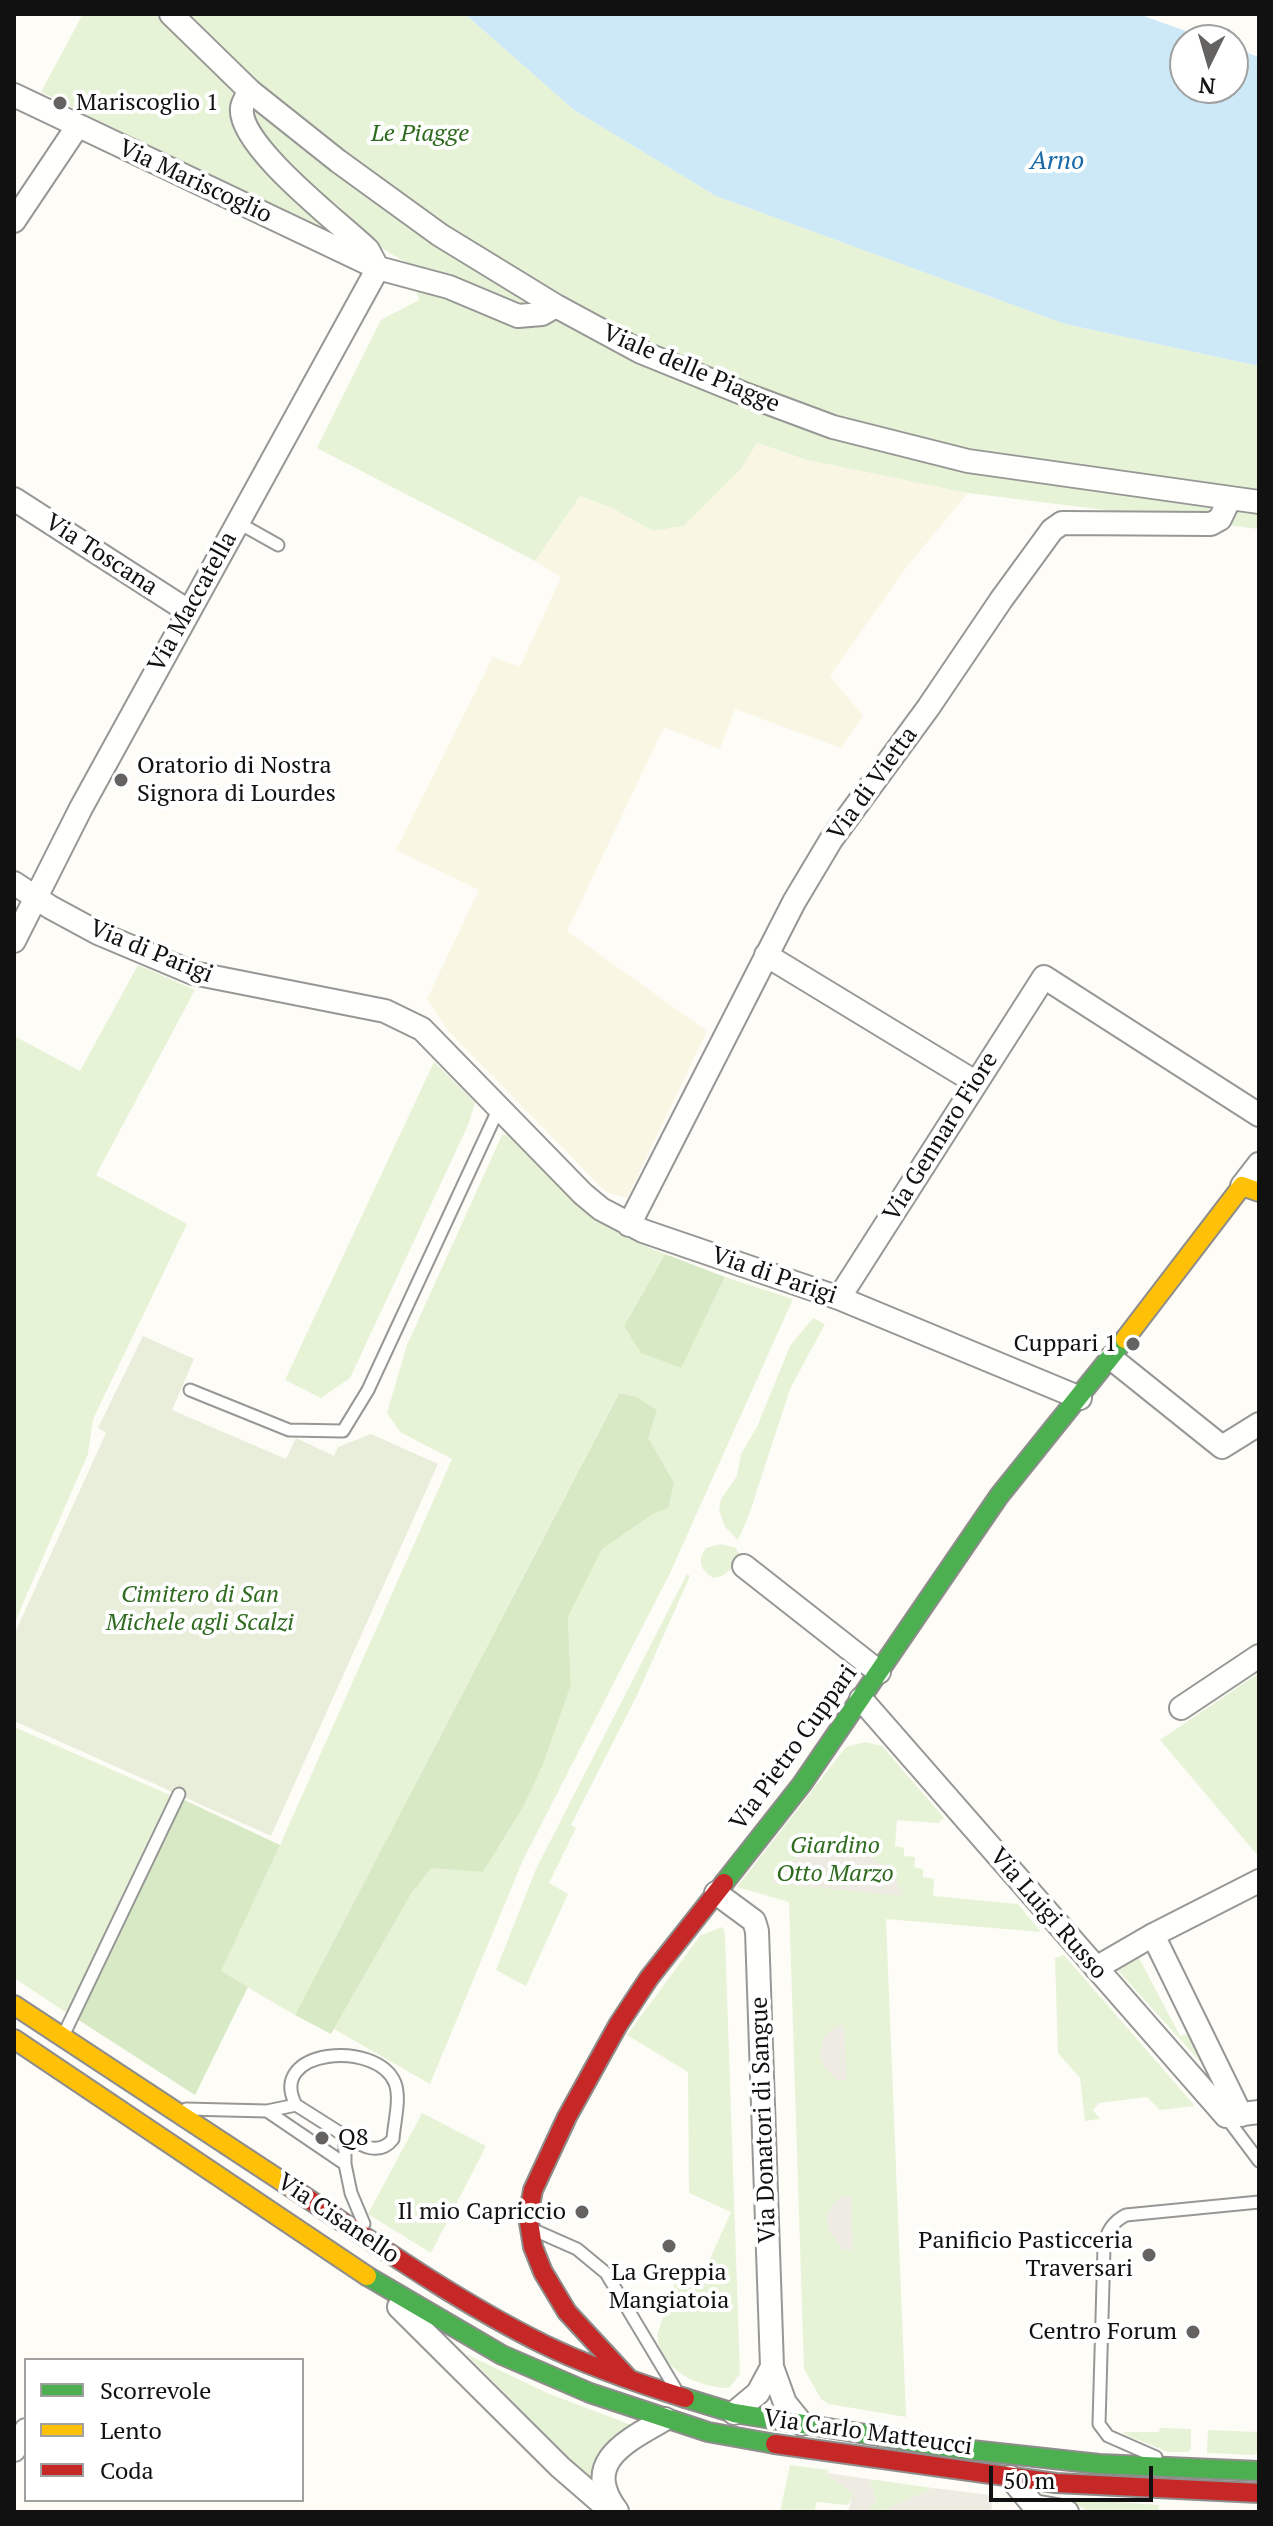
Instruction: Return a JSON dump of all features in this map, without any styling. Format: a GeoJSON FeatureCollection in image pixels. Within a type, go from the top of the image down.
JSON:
{"type":"FeatureCollection","features":[{"type":"Feature","properties":{"kind":"main road","name":"Via Pietro Cuppari"},"geometry":{"type":"LineString","coordinates":[[629,2379],[567,2312],[543,2272],[529,2229],[529,2208],[538,2178],[602,2053],[649,1978],[802,1784],[999,1496],[1250,1189]]}},
{"type":"Feature","properties":{"kind":"main road","name":"Via Cisanello"},"geometry":{"type":"LineString","coordinates":[[14,2005],[446,2290],[508,2326],[571,2356],[682,2398]]}},
{"type":"Feature","properties":{"kind":"main road","name":"Via Cisanello"},"geometry":{"type":"LineString","coordinates":[[14,2039],[363,2274],[502,2355],[567,2384],[665,2419]]}},
{"type":"Feature","properties":{"kind":"main road","name":"Via Carlo Matteucci"},"geometry":{"type":"LineString","coordinates":[[682,2398],[734,2413],[853,2434],[1021,2457],[1259,2471]]}},
{"type":"Feature","properties":{"kind":"main road","name":"Via Carlo Matteucci"},"geometry":{"type":"LineString","coordinates":[[665,2419],[708,2432],[805,2450],[1010,2477],[1113,2488],[1259,2493]]}},
{"type":"Feature","properties":{"kind":"street","name":"Viale delle Piagge"},"geometry":{"type":"LineString","coordinates":[[171,14],[250,91],[338,161],[440,235],[556,306],[641,352],[833,427],[968,461],[1259,502]]}},
{"type":"Feature","properties":{"kind":"street"},"geometry":{"type":"LineString","coordinates":[[250,91],[242,108],[243,119],[257,145],[274,166],[368,250],[378,268],[449,287],[518,316],[531,317],[556,306]]}},
{"type":"Feature","properties":{"kind":"street","name":"Via Mariscoglio"},"geometry":{"type":"LineString","coordinates":[[14,95],[378,268]]}},
{"type":"Feature","properties":{"kind":"street"},"geometry":{"type":"LineString","coordinates":[[14,221],[77,127]]}},
{"type":"Feature","properties":{"kind":"street","name":"Via Maccatella"},"geometry":{"type":"LineString","coordinates":[[14,941],[81,808],[378,268]]}},
{"type":"Feature","properties":{"kind":"street","name":"Via di Vietta"},"geometry":{"type":"LineString","coordinates":[[629,1225],[766,955],[831,840],[1052,530],[1062,523],[1211,524],[1220,519],[1230,498]]}},
{"type":"Feature","properties":{"kind":"street","name":"Via Toscana"},"geometry":{"type":"LineString","coordinates":[[14,499],[188,611]]}},
{"type":"Feature","properties":{"kind":"street","name":"Via di Parigi"},"geometry":{"type":"LineString","coordinates":[[14,883],[122,945],[193,973],[385,1011],[404,1019],[422,1029],[592,1202],[629,1225],[839,1298],[1080,1398]]}},
{"type":"Feature","properties":{"kind":"street"},"geometry":{"type":"LineString","coordinates":[[766,955],[975,1082]]}},
{"type":"Feature","properties":{"kind":"street","name":"Via Gennaro Fiore"},"geometry":{"type":"LineString","coordinates":[[839,1298],[1044,977],[1259,1115]]}},
{"type":"Feature","properties":{"kind":"street"},"geometry":{"type":"LineString","coordinates":[[1250,1189],[1259,1164]]}},
{"type":"Feature","properties":{"kind":"street"},"geometry":{"type":"LineString","coordinates":[[1111,1358],[1222,1447],[1259,1424]]}},
{"type":"Feature","properties":{"kind":"street"},"geometry":{"type":"LineString","coordinates":[[744,1566],[879,1672]]}},
{"type":"Feature","properties":{"kind":"street"},"geometry":{"type":"LineString","coordinates":[[1181,1708],[1259,1656]]}},
{"type":"Feature","properties":{"kind":"street","name":"Via Luigi Russo"},"geometry":{"type":"LineString","coordinates":[[861,1699],[1096,1968],[1242,2114]]}},
{"type":"Feature","properties":{"kind":"street"},"geometry":{"type":"LineString","coordinates":[[1096,1968],[1259,1881]]}},
{"type":"Feature","properties":{"kind":"street","name":"Via Donatori di Sangue"},"geometry":{"type":"LineString","coordinates":[[716,1893],[754,1921],[757,1931],[772,2367],[785,2403],[802,2424]]}},
{"type":"Feature","properties":{"kind":"street"},"geometry":{"type":"LineString","coordinates":[[1153,1935],[1242,2114]]}},
{"type":"Feature","properties":{"kind":"street","name":"Via Cisanello"},"geometry":{"type":"LineString","coordinates":[[363,2274],[429,2334],[560,2467],[615,2512]]}},
{"type":"Feature","properties":{"kind":"street"},"geometry":{"type":"LineString","coordinates":[[734,2413],[758,2393],[772,2367]]}},
{"type":"Feature","properties":{"kind":"street","name":"Via Cisanello"},"geometry":{"type":"LineString","coordinates":[[615,2512],[604,2486],[608,2459],[627,2441],[665,2419]]}},
{"type":"Feature","properties":{"kind":"street"},"geometry":{"type":"LineString","coordinates":[[1010,2477],[1034,2506],[1067,2512]]}},
{"type":"Feature","properties":{"kind":"lane"},"geometry":{"type":"LineString","coordinates":[[237,522],[278,545]]}},
{"type":"Feature","properties":{"kind":"lane"},"geometry":{"type":"LineString","coordinates":[[190,1390],[289,1430],[343,1431],[368,1390],[500,1107]]}},
{"type":"Feature","properties":{"kind":"lane"},"geometry":{"type":"LineString","coordinates":[[62,2037],[179,1794]]}},
{"type":"Feature","properties":{"kind":"lane"},"geometry":{"type":"LineString","coordinates":[[344,2055],[362,2058],[390,2076],[396,2087],[393,2139],[388,2145],[376,2148],[362,2146],[345,2136],[296,2105],[291,2096],[292,2083],[302,2066],[314,2058],[344,2055]]}},
{"type":"Feature","properties":{"kind":"lane"},"geometry":{"type":"LineString","coordinates":[[172,2109],[267,2111],[296,2105]]}},
{"type":"Feature","properties":{"kind":"lane"},"geometry":{"type":"LineString","coordinates":[[267,2111],[345,2164]]}},
{"type":"Feature","properties":{"kind":"lane"},"geometry":{"type":"LineString","coordinates":[[1242,2114],[1259,2161]]}},
{"type":"Feature","properties":{"kind":"lane"},"geometry":{"type":"LineString","coordinates":[[345,2136],[345,2164],[357,2211],[377,2245]]}},
{"type":"Feature","properties":{"kind":"lane"},"geometry":{"type":"LineString","coordinates":[[1186,2469],[1113,2438],[1103,2432],[1099,2424],[1106,2237],[1113,2224],[1126,2215],[1259,2202]]}},
{"type":"Feature","properties":{"kind":"lane"},"geometry":{"type":"LineString","coordinates":[[529,2229],[555,2237],[577,2249],[606,2273],[682,2398]]}},
{"type":"Feature","properties":{"kind":"shaded area"},"geometry":{"type":"Polygon","coordinates":[[[757,443],[807,460],[968,493],[905,569],[830,676],[863,716],[841,748],[735,709],[720,749],[664,727],[567,931],[707,1031],[627,1198],[606,1192],[449,1032],[427,999],[479,890],[396,850],[493,657],[520,667],[561,577],[535,561],[580,496],[612,508],[653,531],[684,526],[741,469],[757,443]]]}},
{"type":"Feature","properties":{"kind":"shaded area"},"geometry":{"type":"Polygon","coordinates":[[[830,1845],[852,1847],[884,1865],[895,1877],[903,1896],[771,1883],[784,1867],[804,1852],[830,1845]]]}},
{"type":"Feature","properties":{"kind":"shaded area"},"geometry":{"type":"Polygon","coordinates":[[[844,2025],[847,2080],[837,2080],[825,2068],[820,2057],[821,2048],[825,2035],[836,2026],[844,2025]]]}},
{"type":"Feature","properties":{"kind":"shaded area"},"geometry":{"type":"Polygon","coordinates":[[[851,2195],[853,2250],[843,2250],[827,2228],[827,2215],[842,2196],[851,2195]]]}},
{"type":"Feature","properties":{"kind":"shaded area"},"geometry":{"type":"Polygon","coordinates":[[[827,2473],[869,2479],[877,2502],[871,2505],[869,2512],[848,2512],[853,2493],[827,2473]]]}},
{"type":"Feature","properties":{"kind":"shaded area"},"geometry":{"type":"Polygon","coordinates":[[[933,2488],[991,2495],[992,2512],[890,2512],[889,2508],[933,2488]]]}},
{"type":"Feature","properties":{"kind":"green space","name":"Le Piagge"},"geometry":{"type":"Polygon","coordinates":[[[83,14],[465,14],[574,110],[716,196],[1065,324],[1259,366],[1259,529],[968,493],[807,460],[757,443],[741,469],[684,526],[653,531],[612,508],[580,496],[535,561],[317,448],[381,320],[419,300],[407,263],[371,242],[349,244],[41,92],[83,14]]]}},
{"type":"Feature","properties":{"kind":"green space"},"geometry":{"type":"Polygon","coordinates":[[[138,965],[195,990],[96,1175],[187,1224],[93,1419],[88,1454],[14,1624],[14,1036],[80,1071],[138,965]]]}},
{"type":"Feature","properties":{"kind":"green space"},"geometry":{"type":"Polygon","coordinates":[[[434,1062],[475,1102],[469,1123],[350,1378],[321,1398],[285,1380],[434,1062]]]}},
{"type":"Feature","properties":{"kind":"green space"},"geometry":{"type":"Polygon","coordinates":[[[502,1135],[508,1135],[561,1188],[599,1219],[665,1254],[624,1326],[681,1367],[725,1277],[793,1299],[670,1573],[523,1860],[430,2084],[334,2029],[411,1894],[431,1867],[482,1872],[544,1762],[571,1685],[568,1617],[602,1548],[653,1514],[668,1508],[657,1455],[618,1394],[295,2015],[220,1971],[280,1845],[452,1459],[400,1432],[387,1413],[407,1345],[502,1135]]]}},
{"type":"Feature","properties":{"kind":"green space"},"geometry":{"type":"Polygon","coordinates":[[[665,1254],[725,1277],[681,1368],[641,1353],[624,1326],[665,1254]]]}},
{"type":"Feature","properties":{"kind":"green space"},"geometry":{"type":"Polygon","coordinates":[[[813,1318],[825,1324],[790,1389],[738,1540],[725,1527],[719,1510],[721,1499],[737,1476],[741,1454],[757,1427],[790,1346],[813,1318]]]}},
{"type":"Feature","properties":{"kind":"green space","name":"Cimitero di San Michele agli Scalzi"},"geometry":{"type":"Polygon","coordinates":[[[143,1336],[194,1359],[172,1410],[286,1459],[296,1438],[334,1456],[338,1447],[371,1434],[438,1464],[271,1836],[14,1721],[14,1635],[106,1433],[98,1428],[143,1336]]]}},
{"type":"Feature","properties":{"kind":"green space"},"geometry":{"type":"Polygon","coordinates":[[[619,1393],[636,1397],[657,1410],[648,1438],[674,1483],[668,1508],[653,1514],[602,1549],[568,1617],[571,1685],[544,1762],[524,1805],[483,1872],[431,1868],[411,1894],[331,2034],[295,2015],[619,1393]]]}},
{"type":"Feature","properties":{"kind":"green space"},"geometry":{"type":"Polygon","coordinates":[[[721,1544],[736,1548],[740,1556],[726,1573],[713,1578],[703,1568],[701,1557],[706,1548],[721,1544]]]}},
{"type":"Feature","properties":{"kind":"green space"},"geometry":{"type":"Polygon","coordinates":[[[687,1574],[690,1576],[637,1695],[571,1825],[576,1828],[549,1883],[568,1894],[526,1986],[496,1970],[536,1869],[687,1574]]]}},
{"type":"Feature","properties":{"kind":"green space"},"geometry":{"type":"Polygon","coordinates":[[[1259,1673],[1259,1857],[1160,1740],[1259,1673]]]}},
{"type":"Feature","properties":{"kind":"green space"},"geometry":{"type":"Polygon","coordinates":[[[14,1727],[170,1795],[67,2013],[14,1978],[14,1727]]]}},
{"type":"Feature","properties":{"kind":"green space","name":"Giardino Otto Marzo"},"geometry":{"type":"Polygon","coordinates":[[[865,1742],[882,1746],[944,1818],[938,1823],[897,1820],[895,1846],[904,1848],[904,1856],[915,1857],[914,1867],[923,1869],[923,1877],[934,1879],[933,1896],[1018,1904],[1041,1932],[886,1919],[906,2417],[829,2404],[821,2399],[804,2369],[789,1902],[737,1887],[846,1747],[865,1742]]]}},
{"type":"Feature","properties":{"kind":"green space"},"geometry":{"type":"Polygon","coordinates":[[[180,1798],[280,1845],[221,1971],[248,1987],[195,2095],[77,2019],[180,1798]]]}},
{"type":"Feature","properties":{"kind":"green space"},"geometry":{"type":"Polygon","coordinates":[[[721,1927],[725,1937],[740,2374],[729,2388],[705,2384],[682,2375],[665,2358],[660,2348],[657,2335],[677,2275],[700,2281],[731,2212],[689,2193],[688,2072],[627,2035],[700,1936],[721,1927]]]}},
{"type":"Feature","properties":{"kind":"green space"},"geometry":{"type":"Polygon","coordinates":[[[1064,1955],[1195,2106],[1160,2110],[1147,2097],[1099,2103],[1093,2110],[1100,2119],[1085,2121],[1080,2078],[1058,2053],[1055,1958],[1064,1955]]]}},
{"type":"Feature","properties":{"kind":"green space"},"geometry":{"type":"Polygon","coordinates":[[[1138,1956],[1180,2036],[1190,2033],[1205,2067],[1115,1967],[1138,1956]]]}},
{"type":"Feature","properties":{"kind":"green space"},"geometry":{"type":"Polygon","coordinates":[[[422,2113],[486,2146],[431,2253],[368,2214],[422,2113]]]}},
{"type":"Feature","properties":{"kind":"green space"},"geometry":{"type":"Polygon","coordinates":[[[466,2354],[547,2393],[634,2426],[593,2483],[466,2354]]]}},
{"type":"Feature","properties":{"kind":"green space"},"geometry":{"type":"Polygon","coordinates":[[[1160,2428],[1191,2429],[1191,2449],[1188,2452],[1168,2452],[1124,2434],[1159,2432],[1160,2428]]]}},
{"type":"Feature","properties":{"kind":"green space"},"geometry":{"type":"Polygon","coordinates":[[[1208,2430],[1258,2432],[1257,2452],[1254,2455],[1207,2453],[1208,2430]]]}},
{"type":"Feature","properties":{"kind":"green space"},"geometry":{"type":"Polygon","coordinates":[[[790,2465],[829,2470],[826,2475],[854,2493],[848,2505],[816,2502],[815,2512],[780,2512],[790,2465]]]}},
{"type":"Feature","properties":{"kind":"green space"},"geometry":{"type":"Polygon","coordinates":[[[869,2479],[933,2488],[890,2508],[890,2512],[869,2512],[871,2505],[877,2501],[869,2479]]]}},
{"type":"Feature","properties":{"kind":"green space"},"geometry":{"type":"Polygon","coordinates":[[[1073,2499],[1159,2505],[1159,2509],[1152,2512],[1090,2512],[1074,2503],[1073,2499]]]}},
{"type":"Feature","properties":{"kind":"water","name":"Arno"},"geometry":{"type":"Polygon","coordinates":[[[465,14],[1138,14],[1169,25],[1169,104],[1249,104],[1249,54],[1259,57],[1259,366],[1065,324],[716,196],[574,110],[465,14]]]}},
{"type":"Feature","properties":{"kind":"traffic: fast"},"geometry":{"type":"LineString","coordinates":[[724,1883],[802,1784],[999,1496],[1125,1339]]}},
{"type":"Feature","properties":{"kind":"traffic: fast"},"geometry":{"type":"LineString","coordinates":[[367,2276],[502,2355],[590,2393],[708,2432],[775,2444]]}},
{"type":"Feature","properties":{"kind":"traffic: fast"},"geometry":{"type":"LineString","coordinates":[[685,2398],[734,2413],[953,2448],[1099,2464],[1259,2471]]}},
{"type":"Feature","properties":{"kind":"traffic: slow"},"geometry":{"type":"LineString","coordinates":[[1125,1339],[1242,1186],[1259,1192]]}},
{"type":"Feature","properties":{"kind":"traffic: slow"},"geometry":{"type":"LineString","coordinates":[[14,2005],[295,2190]]}},
{"type":"Feature","properties":{"kind":"traffic: slow"},"geometry":{"type":"LineString","coordinates":[[14,2039],[367,2276]]}},
{"type":"Feature","properties":{"kind":"traffic: jam"},"geometry":{"type":"LineString","coordinates":[[629,2379],[567,2312],[543,2272],[533,2247],[528,2216],[533,2190],[567,2117],[618,2025],[649,1978],[724,1883]]}},
{"type":"Feature","properties":{"kind":"traffic: jam"},"geometry":{"type":"LineString","coordinates":[[295,2190],[417,2271],[511,2327],[595,2367],[685,2398]]}},
{"type":"Feature","properties":{"kind":"traffic: jam"},"geometry":{"type":"LineString","coordinates":[[775,2444],[1056,2483],[1259,2493]]}},
{"type":"Feature","properties":{"kind":"place","name":"Mariscoglio 1"},"geometry":{"type":"Point","coordinates":[60,103]}},
{"type":"Feature","properties":{"kind":"place","name":"Oratorio di Nostra Signora di Lourdes"},"geometry":{"type":"Point","coordinates":[121,780]}},
{"type":"Feature","properties":{"kind":"place","name":"Cuppari 1"},"geometry":{"type":"Point","coordinates":[1133,1344]}},
{"type":"Feature","properties":{"kind":"place","name":"Q8"},"geometry":{"type":"Point","coordinates":[322,2138]}},
{"type":"Feature","properties":{"kind":"place","name":"Il mio Capriccio"},"geometry":{"type":"Point","coordinates":[582,2212]}},
{"type":"Feature","properties":{"kind":"place","name":"La Greppia Mangiatoia"},"geometry":{"type":"Point","coordinates":[669,2246]}},
{"type":"Feature","properties":{"kind":"place","name":"Panificio Pasticceria Traversari"},"geometry":{"type":"Point","coordinates":[1149,2255]}},
{"type":"Feature","properties":{"kind":"place","name":"Centro Forum"},"geometry":{"type":"Point","coordinates":[1193,2332]}}]}
